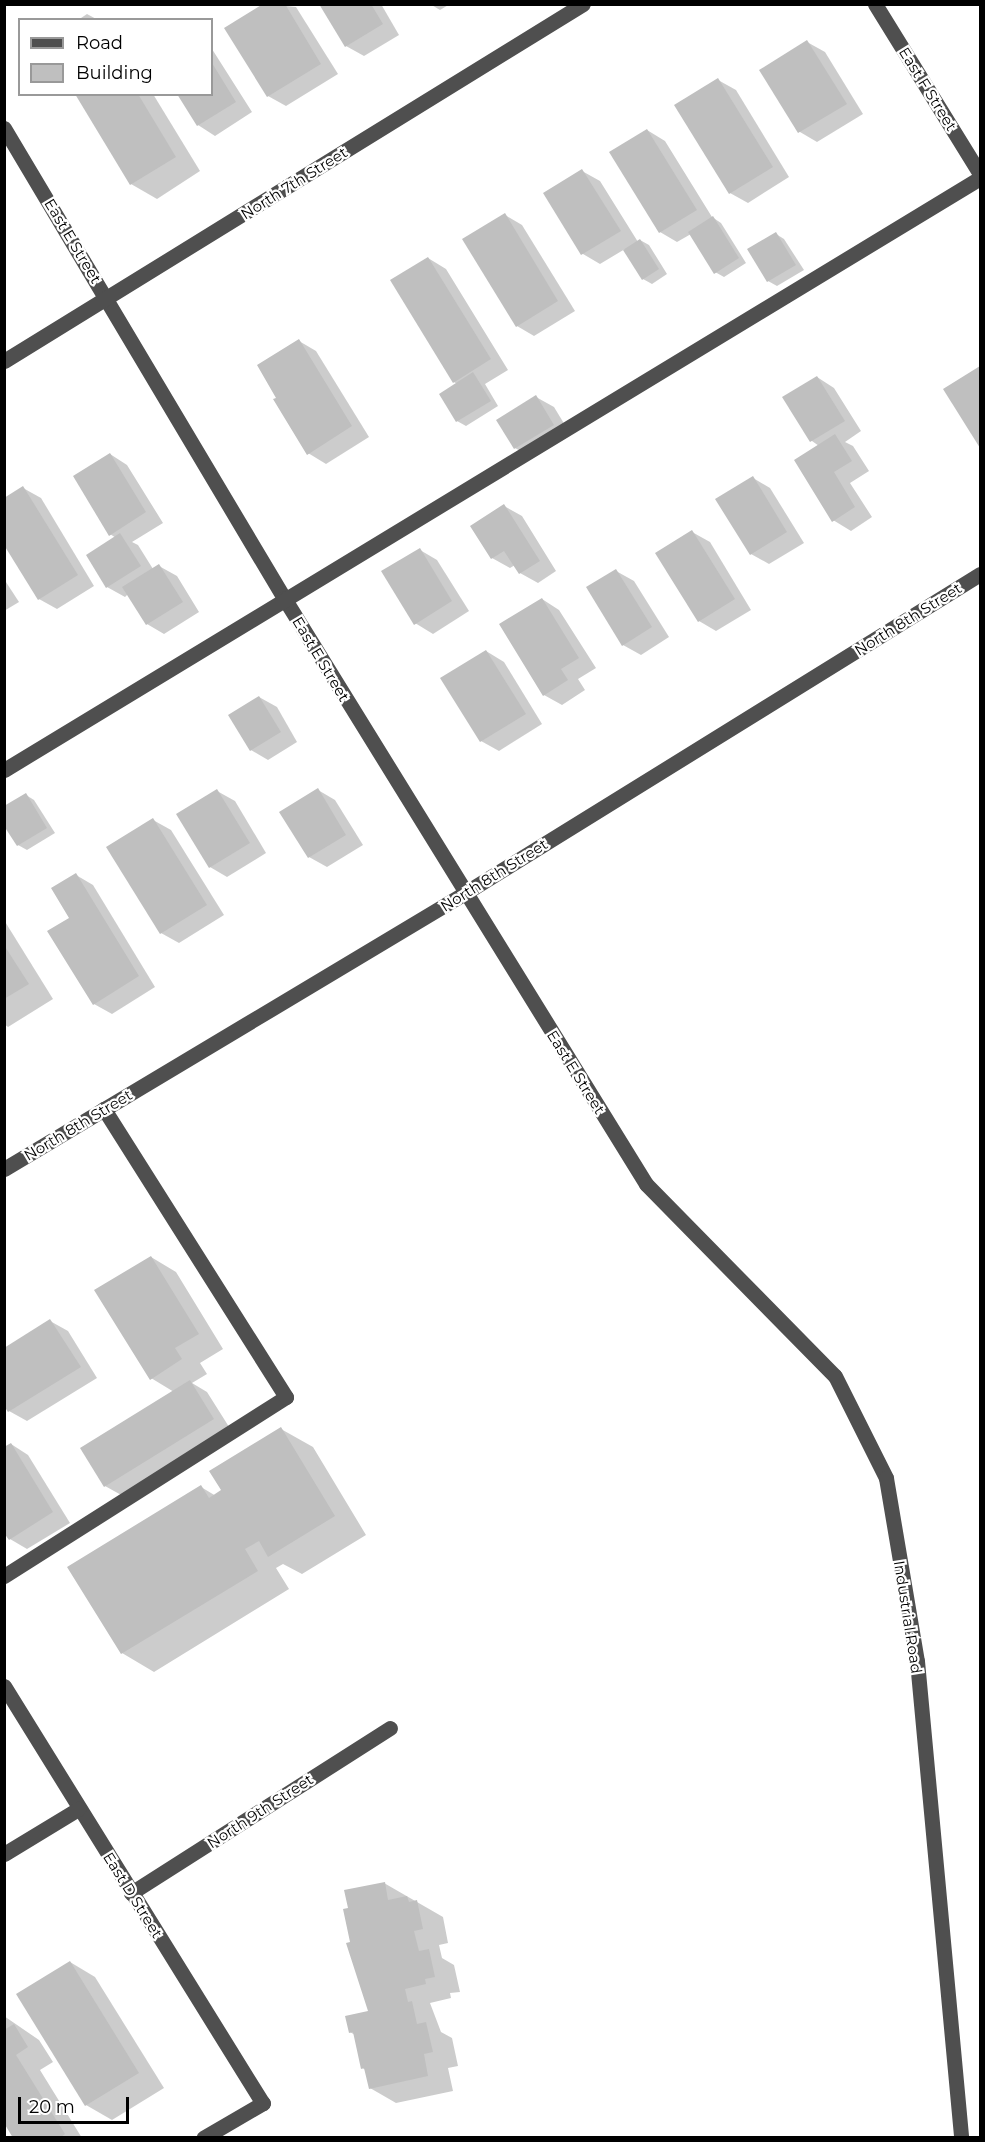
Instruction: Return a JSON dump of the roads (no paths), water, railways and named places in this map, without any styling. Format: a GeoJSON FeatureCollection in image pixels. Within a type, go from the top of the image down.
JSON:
{"type":"FeatureCollection","features":[{"type":"Feature","properties":{"kind":"street","name":"North 7th Street"},"geometry":{"type":"LineString","coordinates":[[4,361],[583,4]]}},
{"type":"Feature","properties":{"kind":"street","name":"East F Street"},"geometry":{"type":"LineString","coordinates":[[875,4],[981,176]]}},
{"type":"Feature","properties":{"kind":"street","name":"East E Street"},"geometry":{"type":"LineString","coordinates":[[4,128],[284,598],[646,1184]]}},
{"type":"Feature","properties":{"kind":"street"},"geometry":{"type":"LineString","coordinates":[[4,770],[981,176]]}},
{"type":"Feature","properties":{"kind":"street","name":"North 8th Street"},"geometry":{"type":"LineString","coordinates":[[4,1169],[465,893],[981,574]]}},
{"type":"Feature","properties":{"kind":"street"},"geometry":{"type":"LineString","coordinates":[[4,1576],[286,1397],[104,1109]]}},
{"type":"Feature","properties":{"kind":"street","name":"Industrial Road"},"geometry":{"type":"LineString","coordinates":[[646,1184],[835,1376],[886,1478],[917,1661],[961,2138]]}},
{"type":"Feature","properties":{"kind":"street","name":"East D Street"},"geometry":{"type":"LineString","coordinates":[[4,1686],[262,2103],[204,2138]]}},
{"type":"Feature","properties":{"kind":"street","name":"North 9th Street"},"geometry":{"type":"LineString","coordinates":[[131,1893],[390,1728]]}},
{"type":"Feature","properties":{"kind":"street"},"geometry":{"type":"LineString","coordinates":[[4,1854],[78,1809]]}}]}
